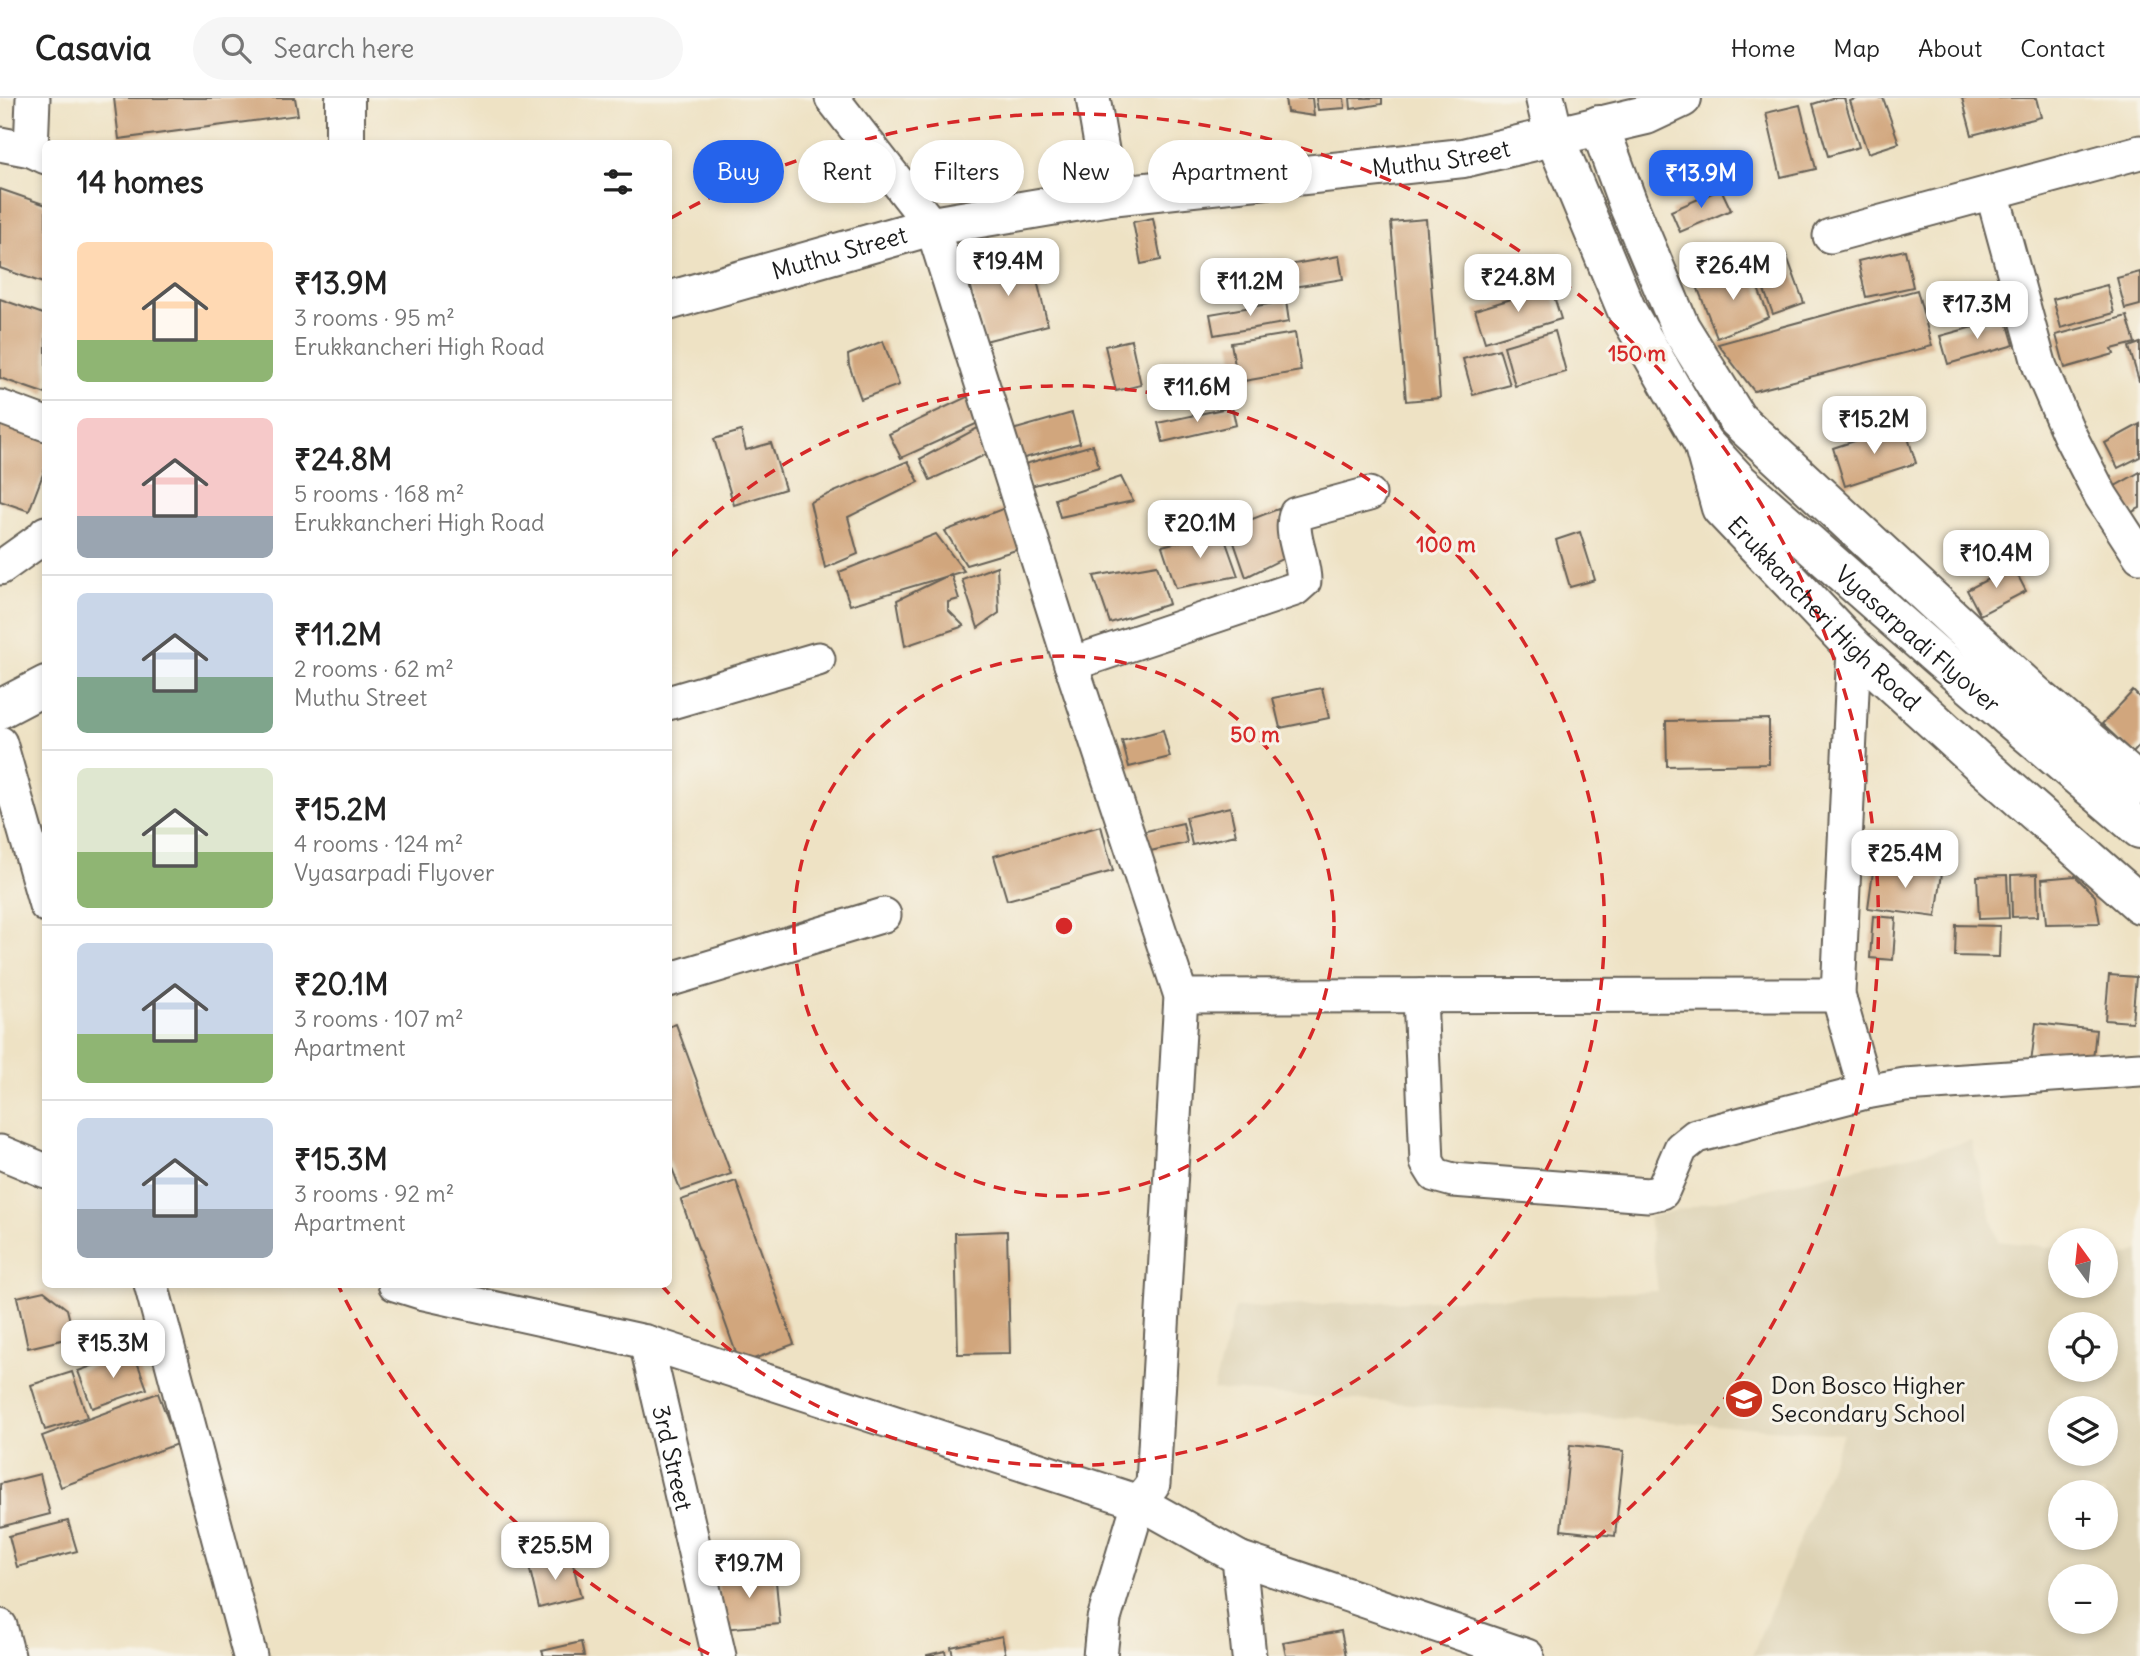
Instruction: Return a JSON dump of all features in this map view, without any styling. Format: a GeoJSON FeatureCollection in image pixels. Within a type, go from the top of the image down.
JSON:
{"type":"FeatureCollection","features":[{"type":"Feature","properties":{"kind":"main road"},"geometry":{"type":"LineString","coordinates":[[345,98],[345,140]]}},
{"type":"Feature","properties":{"kind":"main road","name":"Erukkancheri High Road"},"geometry":{"type":"LineString","coordinates":[[1545,98],[1554,136],[1627,311],[1703,443],[1721,508],[1854,648],[2140,904]]}},
{"type":"Feature","properties":{"kind":"main road","name":"Muthu Street"},"geometry":{"type":"LineString","coordinates":[[1134,194],[1463,158],[1646,115],[1682,98]]}},
{"type":"Feature","properties":{"kind":"main road"},"geometry":{"type":"LineString","coordinates":[[1600,125],[1628,204],[1680,327],[1737,419],[2034,694],[2140,785]]}},
{"type":"Feature","properties":{"kind":"main road","name":"Muthu Street"},"geometry":{"type":"LineString","coordinates":[[672,300],[932,226],[1073,203]]}},
{"type":"Feature","properties":{"kind":"main road","name":"Vyasarpadi Flyover"},"geometry":{"type":"LineString","coordinates":[[1703,443],[1739,482],[2140,830]]}},
{"type":"Feature","properties":{"kind":"main road"},"geometry":{"type":"LineString","coordinates":[[0,709],[42,687]]}},
{"type":"Feature","properties":{"kind":"street"},"geometry":{"type":"LineString","coordinates":[[26,150],[33,98]]}},
{"type":"Feature","properties":{"kind":"street"},"geometry":{"type":"LineString","coordinates":[[832,98],[932,226],[1071,664],[1181,996],[1153,1484],[1139,1502],[1104,1619],[1100,1656]]}},
{"type":"Feature","properties":{"kind":"street"},"geometry":{"type":"LineString","coordinates":[[1093,98],[1100,140]]}},
{"type":"Feature","properties":{"kind":"street"},"geometry":{"type":"LineString","coordinates":[[1830,236],[2140,152]]}},
{"type":"Feature","properties":{"kind":"street"},"geometry":{"type":"LineString","coordinates":[[1992,192],[2040,367],[2069,434],[2101,496],[2140,556]]}},
{"type":"Feature","properties":{"kind":"street"},"geometry":{"type":"LineString","coordinates":[[0,407],[42,423]]}},
{"type":"Feature","properties":{"kind":"street"},"geometry":{"type":"LineString","coordinates":[[1071,664],[1295,589],[1304,581],[1304,566],[1292,526],[1296,513],[1369,494]]}},
{"type":"Feature","properties":{"kind":"street"},"geometry":{"type":"LineString","coordinates":[[0,568],[42,538]]}},
{"type":"Feature","properties":{"kind":"street"},"geometry":{"type":"LineString","coordinates":[[1854,648],[1838,995],[1866,1092]]}},
{"type":"Feature","properties":{"kind":"street"},"geometry":{"type":"LineString","coordinates":[[672,702],[818,659]]}},
{"type":"Feature","properties":{"kind":"street"},"geometry":{"type":"LineString","coordinates":[[0,743],[42,891]]}},
{"type":"Feature","properties":{"kind":"street"},"geometry":{"type":"LineString","coordinates":[[672,980],[884,915]]}},
{"type":"Feature","properties":{"kind":"street"},"geometry":{"type":"LineString","coordinates":[[1181,996],[1838,995]]}},
{"type":"Feature","properties":{"kind":"street"},"geometry":{"type":"LineString","coordinates":[[1420,996],[1427,1162],[1435,1175],[1453,1180],[1648,1195],[1662,1192],[1681,1148],[1696,1136],[1866,1092],[1905,1085],[2140,1069]]}},
{"type":"Feature","properties":{"kind":"street"},"geometry":{"type":"LineString","coordinates":[[0,1153],[42,1169]]}},
{"type":"Feature","properties":{"kind":"street"},"geometry":{"type":"LineString","coordinates":[[152,1288],[250,1656]]}},
{"type":"Feature","properties":{"kind":"street"},"geometry":{"type":"LineString","coordinates":[[408,1288],[646,1342],[1139,1502],[1239,1558],[1527,1656]]}},
{"type":"Feature","properties":{"kind":"street","name":"3rd Street"},"geometry":{"type":"LineString","coordinates":[[646,1342],[719,1656]]}},
{"type":"Feature","properties":{"kind":"street"},"geometry":{"type":"LineString","coordinates":[[1239,1558],[1249,1656]]}},
{"type":"Feature","properties":{"kind":"street"},"geometry":{"type":"LineString","coordinates":[[0,1626],[8,1656]]}},
{"type":"Feature","properties":{"kind":"shaded area","name":"Don Bosco Higher Secondary School"},"geometry":{"type":"Polygon","coordinates":[[[1971,1141],[1998,1241],[2048,1247],[2048,1298],[2118,1298],[2118,1254],[2128,1255],[2140,1251],[2140,1656],[1752,1656],[1843,1434],[1213,1390],[1235,1308],[1658,1291],[1649,1217],[1971,1141]]]}},
{"type":"Feature","properties":{"kind":"building"},"geometry":{"type":"Polygon","coordinates":[[[114,98],[295,98],[298,115],[119,139],[114,98]]]}},
{"type":"Feature","properties":{"kind":"building"},"geometry":{"type":"Polygon","coordinates":[[[1285,98],[1312,98],[1314,116],[1287,112],[1285,98]]]}},
{"type":"Feature","properties":{"kind":"building"},"geometry":{"type":"Polygon","coordinates":[[[1316,98],[1344,98],[1345,108],[1318,110],[1316,98]]]}},
{"type":"Feature","properties":{"kind":"building"},"geometry":{"type":"Polygon","coordinates":[[[1350,98],[1382,98],[1382,104],[1351,109],[1350,98]]]}},
{"type":"Feature","properties":{"kind":"building"},"geometry":{"type":"Polygon","coordinates":[[[1832,98],[1844,98],[1859,147],[1828,156],[1813,104],[1832,98]]]}},
{"type":"Feature","properties":{"kind":"building"},"geometry":{"type":"Polygon","coordinates":[[[1858,98],[1883,98],[1899,143],[1868,153],[1850,101],[1858,98]]]}},
{"type":"Feature","properties":{"kind":"building"},"geometry":{"type":"Polygon","coordinates":[[[1962,98],[2036,98],[2041,117],[1972,135],[1962,98]]]}},
{"type":"Feature","properties":{"kind":"building"},"geometry":{"type":"Polygon","coordinates":[[[1800,105],[1816,169],[1781,177],[1766,113],[1800,105]]]}},
{"type":"Feature","properties":{"kind":"building"},"geometry":{"type":"Polygon","coordinates":[[[0,189],[42,204],[42,283],[0,268],[0,189]]]}},
{"type":"Feature","properties":{"kind":"building"},"geometry":{"type":"Polygon","coordinates":[[[1721,189],[1731,210],[1680,232],[1671,211],[1721,189]]]}},
{"type":"Feature","properties":{"kind":"building"},"geometry":{"type":"Polygon","coordinates":[[[1153,218],[1161,260],[1141,264],[1133,222],[1153,218]]]}},
{"type":"Feature","properties":{"kind":"building"},"geometry":{"type":"Polygon","coordinates":[[[1426,219],[1440,398],[1406,401],[1391,222],[1426,219]]]}},
{"type":"Feature","properties":{"kind":"building"},"geometry":{"type":"Polygon","coordinates":[[[1905,250],[1913,287],[1866,297],[1858,261],[1905,250]]]}},
{"type":"Feature","properties":{"kind":"building"},"geometry":{"type":"Polygon","coordinates":[[[1786,254],[1804,303],[1773,314],[1755,266],[1786,254]]]}},
{"type":"Feature","properties":{"kind":"building"},"geometry":{"type":"Polygon","coordinates":[[[1031,256],[1048,325],[985,341],[967,272],[1031,256]]]}},
{"type":"Feature","properties":{"kind":"building"},"geometry":{"type":"Polygon","coordinates":[[[1339,256],[1343,279],[1287,288],[1283,266],[1339,256]]]}},
{"type":"Feature","properties":{"kind":"building"},"geometry":{"type":"Polygon","coordinates":[[[1749,265],[1769,317],[1717,338],[1697,286],[1749,265]]]}},
{"type":"Feature","properties":{"kind":"building"},"geometry":{"type":"Polygon","coordinates":[[[2140,272],[2140,305],[2125,309],[2117,278],[2140,272]]]}},
{"type":"Feature","properties":{"kind":"building"},"geometry":{"type":"Polygon","coordinates":[[[2107,285],[2114,313],[2061,328],[2053,299],[2107,285]]]}},
{"type":"Feature","properties":{"kind":"building"},"geometry":{"type":"Polygon","coordinates":[[[1551,287],[1561,319],[1485,342],[1475,310],[1551,287]]]}},
{"type":"Feature","properties":{"kind":"building"},"geometry":{"type":"Polygon","coordinates":[[[1917,290],[1932,346],[1754,391],[1718,344],[1917,290]]]}},
{"type":"Feature","properties":{"kind":"building"},"geometry":{"type":"Polygon","coordinates":[[[0,299],[42,314],[42,393],[0,378],[0,299]]]}},
{"type":"Feature","properties":{"kind":"building"},"geometry":{"type":"Polygon","coordinates":[[[1286,301],[1289,322],[1214,335],[1210,314],[1286,301]]]}},
{"type":"Feature","properties":{"kind":"building"},"geometry":{"type":"Polygon","coordinates":[[[2127,316],[2135,343],[2112,349],[2114,354],[2065,368],[2056,335],[2127,316]]]}},
{"type":"Feature","properties":{"kind":"building"},"geometry":{"type":"Polygon","coordinates":[[[2006,318],[2014,345],[1948,364],[1940,336],[2006,318]]]}},
{"type":"Feature","properties":{"kind":"building"},"geometry":{"type":"Polygon","coordinates":[[[1555,331],[1566,372],[1515,386],[1504,346],[1555,331]]]}},
{"type":"Feature","properties":{"kind":"building"},"geometry":{"type":"Polygon","coordinates":[[[1295,333],[1301,371],[1238,382],[1231,343],[1295,333]]]}},
{"type":"Feature","properties":{"kind":"building"},"geometry":{"type":"Polygon","coordinates":[[[1131,340],[1141,385],[1116,391],[1105,346],[1131,340]]]}},
{"type":"Feature","properties":{"kind":"building"},"geometry":{"type":"Polygon","coordinates":[[[883,341],[899,385],[861,399],[848,355],[883,341]]]}},
{"type":"Feature","properties":{"kind":"building"},"geometry":{"type":"Polygon","coordinates":[[[2140,343],[2140,381],[2139,381],[2129,347],[2140,343]]]}},
{"type":"Feature","properties":{"kind":"building"},"geometry":{"type":"Polygon","coordinates":[[[1499,349],[1510,385],[1473,395],[1463,359],[1499,349]]]}},
{"type":"Feature","properties":{"kind":"building"},"geometry":{"type":"Polygon","coordinates":[[[975,393],[987,419],[901,458],[889,434],[975,393]]]}},
{"type":"Feature","properties":{"kind":"building"},"geometry":{"type":"Polygon","coordinates":[[[1232,407],[1236,425],[1163,442],[1158,423],[1232,407]]]}},
{"type":"Feature","properties":{"kind":"building"},"geometry":{"type":"Polygon","coordinates":[[[1072,413],[1080,443],[1017,460],[1009,431],[1072,413]]]}},
{"type":"Feature","properties":{"kind":"building"},"geometry":{"type":"Polygon","coordinates":[[[0,422],[42,437],[42,477],[29,511],[0,501],[0,422]]]}},
{"type":"Feature","properties":{"kind":"building"},"geometry":{"type":"Polygon","coordinates":[[[985,424],[998,449],[930,480],[920,459],[985,424]]]}},
{"type":"Feature","properties":{"kind":"building"},"geometry":{"type":"Polygon","coordinates":[[[2140,424],[2140,457],[2118,468],[2105,443],[2140,424]]]}},
{"type":"Feature","properties":{"kind":"building"},"geometry":{"type":"Polygon","coordinates":[[[1904,425],[1916,463],[1845,486],[1833,448],[1904,425]]]}},
{"type":"Feature","properties":{"kind":"building"},"geometry":{"type":"Polygon","coordinates":[[[741,431],[746,450],[771,443],[785,489],[734,505],[714,439],[741,431]]]}},
{"type":"Feature","properties":{"kind":"building"},"geometry":{"type":"Polygon","coordinates":[[[1093,445],[1099,467],[1031,486],[1025,464],[1093,445]]]}},
{"type":"Feature","properties":{"kind":"building"},"geometry":{"type":"Polygon","coordinates":[[[908,461],[919,482],[848,517],[858,554],[825,568],[810,502],[908,461]]]}},
{"type":"Feature","properties":{"kind":"building"},"geometry":{"type":"Polygon","coordinates":[[[2140,472],[2140,508],[2125,516],[2110,489],[2140,472]]]}},
{"type":"Feature","properties":{"kind":"building"},"geometry":{"type":"Polygon","coordinates":[[[1121,477],[1133,501],[1060,517],[1055,499],[1121,477]]]}},
{"type":"Feature","properties":{"kind":"building"},"geometry":{"type":"Polygon","coordinates":[[[1010,506],[1023,548],[966,565],[945,531],[1010,506]]]}},
{"type":"Feature","properties":{"kind":"building"},"geometry":{"type":"Polygon","coordinates":[[[1278,509],[1292,554],[1246,577],[1229,528],[1278,509]]]}},
{"type":"Feature","properties":{"kind":"building"},"geometry":{"type":"Polygon","coordinates":[[[1222,531],[1238,576],[1176,588],[1162,546],[1222,531]]]}},
{"type":"Feature","properties":{"kind":"building"},"geometry":{"type":"Polygon","coordinates":[[[1580,532],[1595,580],[1570,587],[1556,540],[1580,532]]]}},
{"type":"Feature","properties":{"kind":"building"},"geometry":{"type":"Polygon","coordinates":[[[936,534],[964,571],[850,605],[839,572],[936,534]]]}},
{"type":"Feature","properties":{"kind":"building"},"geometry":{"type":"Polygon","coordinates":[[[1157,565],[1169,604],[1110,623],[1094,576],[1157,565]]]}},
{"type":"Feature","properties":{"kind":"building"},"geometry":{"type":"Polygon","coordinates":[[[997,566],[999,613],[978,628],[962,579],[997,566]]]}},
{"type":"Feature","properties":{"kind":"building"},"geometry":{"type":"Polygon","coordinates":[[[2013,566],[2026,591],[1980,615],[1967,590],[2013,566]]]}},
{"type":"Feature","properties":{"kind":"building"},"geometry":{"type":"Polygon","coordinates":[[[951,574],[959,599],[948,602],[948,610],[964,626],[905,646],[897,600],[951,574]]]}},
{"type":"Feature","properties":{"kind":"building"},"geometry":{"type":"Polygon","coordinates":[[[1322,688],[1329,718],[1280,728],[1273,698],[1322,688]]]}},
{"type":"Feature","properties":{"kind":"building"},"geometry":{"type":"Polygon","coordinates":[[[2133,691],[2140,698],[2140,745],[2133,753],[2102,724],[2133,691]]]}},
{"type":"Feature","properties":{"kind":"building"},"geometry":{"type":"Polygon","coordinates":[[[1769,719],[1769,764],[1667,766],[1666,721],[1769,719]]]}},
{"type":"Feature","properties":{"kind":"building"},"geometry":{"type":"Polygon","coordinates":[[[1163,730],[1170,757],[1129,767],[1122,741],[1163,730]]]}},
{"type":"Feature","properties":{"kind":"building"},"geometry":{"type":"Polygon","coordinates":[[[1230,807],[1236,835],[1192,845],[1186,817],[1230,807]]]}},
{"type":"Feature","properties":{"kind":"building"},"geometry":{"type":"Polygon","coordinates":[[[1183,823],[1187,843],[1141,853],[1137,833],[1183,823]]]}},
{"type":"Feature","properties":{"kind":"building"},"geometry":{"type":"Polygon","coordinates":[[[1101,826],[1113,871],[1007,900],[994,856],[1101,826]]]}},
{"type":"Feature","properties":{"kind":"building"},"geometry":{"type":"Polygon","coordinates":[[[1874,864],[1942,873],[1936,917],[1868,908],[1874,864]]]}},
{"type":"Feature","properties":{"kind":"building"},"geometry":{"type":"Polygon","coordinates":[[[2037,874],[2038,916],[2012,917],[2011,875],[2037,874]]]}},
{"type":"Feature","properties":{"kind":"building"},"geometry":{"type":"Polygon","coordinates":[[[2007,875],[2009,918],[1979,919],[1977,876],[2007,875]]]}},
{"type":"Feature","properties":{"kind":"building"},"geometry":{"type":"Polygon","coordinates":[[[2075,876],[2095,896],[2100,923],[2046,924],[2042,879],[2075,876]]]}},
{"type":"Feature","properties":{"kind":"building"},"geometry":{"type":"Polygon","coordinates":[[[1873,916],[1896,918],[1893,960],[1870,958],[1873,916]]]}},
{"type":"Feature","properties":{"kind":"building"},"geometry":{"type":"Polygon","coordinates":[[[1956,925],[2000,926],[1999,957],[1955,956],[1956,925]]]}},
{"type":"Feature","properties":{"kind":"building"},"geometry":{"type":"Polygon","coordinates":[[[2109,975],[2136,977],[2132,1022],[2105,1020],[2109,975]]]}},
{"type":"Feature","properties":{"kind":"building"},"geometry":{"type":"Polygon","coordinates":[[[2036,1023],[2096,1030],[2092,1069],[2031,1063],[2036,1023]]]}},
{"type":"Feature","properties":{"kind":"building"},"geometry":{"type":"Polygon","coordinates":[[[676,1024],[731,1174],[681,1191],[672,1168],[672,1026],[676,1024]]]}},
{"type":"Feature","properties":{"kind":"building"},"geometry":{"type":"Polygon","coordinates":[[[736,1181],[794,1344],[740,1364],[681,1200],[736,1181]]]}},
{"type":"Feature","properties":{"kind":"building"},"geometry":{"type":"Polygon","coordinates":[[[1007,1231],[1010,1353],[958,1354],[955,1233],[1007,1231]]]}},
{"type":"Feature","properties":{"kind":"building"},"geometry":{"type":"Polygon","coordinates":[[[44,1291],[67,1309],[74,1337],[28,1348],[17,1297],[44,1291]]]}},
{"type":"Feature","properties":{"kind":"building"},"geometry":{"type":"Polygon","coordinates":[[[133,1351],[147,1389],[92,1408],[78,1371],[133,1351]]]}},
{"type":"Feature","properties":{"kind":"building"},"geometry":{"type":"Polygon","coordinates":[[[72,1372],[87,1417],[45,1430],[31,1385],[72,1372]]]}},
{"type":"Feature","properties":{"kind":"building"},"geometry":{"type":"Polygon","coordinates":[[[158,1393],[177,1444],[61,1487],[42,1436],[158,1393]]]}},
{"type":"Feature","properties":{"kind":"building"},"geometry":{"type":"Polygon","coordinates":[[[1570,1445],[1624,1451],[1615,1536],[1561,1530],[1570,1445]]]}},
{"type":"Feature","properties":{"kind":"building"},"geometry":{"type":"Polygon","coordinates":[[[40,1474],[50,1514],[0,1527],[0,1484],[40,1474]]]}},
{"type":"Feature","properties":{"kind":"building"},"geometry":{"type":"Polygon","coordinates":[[[68,1521],[77,1551],[17,1567],[9,1536],[68,1521]]]}},
{"type":"Feature","properties":{"kind":"building"},"geometry":{"type":"Polygon","coordinates":[[[571,1556],[581,1597],[539,1608],[529,1566],[571,1556]]]}},
{"type":"Feature","properties":{"kind":"building"},"geometry":{"type":"Polygon","coordinates":[[[775,1571],[780,1624],[722,1629],[717,1577],[775,1571]]]}},
{"type":"Feature","properties":{"kind":"building"},"geometry":{"type":"Polygon","coordinates":[[[1341,1631],[1346,1656],[1286,1656],[1283,1642],[1341,1631]]]}},
{"type":"Feature","properties":{"kind":"building"},"geometry":{"type":"Polygon","coordinates":[[[1002,1636],[1006,1656],[953,1656],[951,1647],[1002,1636]]]}},
{"type":"Feature","properties":{"kind":"building"},"geometry":{"type":"Polygon","coordinates":[[[581,1642],[584,1656],[544,1656],[542,1651],[581,1642]]]}},
{"type":"Feature","properties":{"kind":"building"},"geometry":{"type":"Polygon","coordinates":[[[945,1651],[946,1656],[927,1656],[927,1655],[945,1651]]]}},
{"type":"Feature","properties":{"kind":"place","name":"Don Bosco Higher Secondary School"},"geometry":{"type":"Point","coordinates":[1744,1399]}}]}
